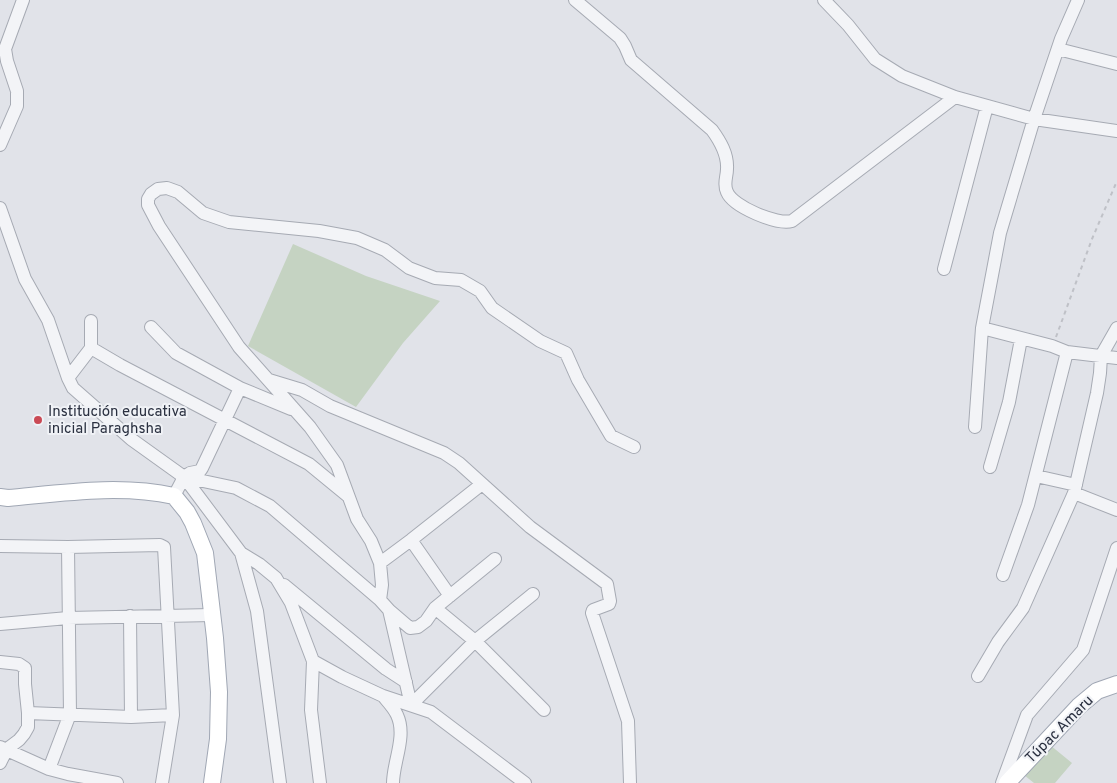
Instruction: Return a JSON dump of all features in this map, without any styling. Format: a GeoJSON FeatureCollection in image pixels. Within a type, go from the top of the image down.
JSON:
{"type":"FeatureCollection","features":[{"type":"Feature","properties":{"kind":"main road"},"geometry":{"type":"LineString","coordinates":[[0,496],[8,498],[96,490],[147,493],[174,496],[187,512],[205,553],[212,615],[219,692],[218,739],[212,783]]}},
{"type":"Feature","properties":{"kind":"main road","name":"Túpac Amaru"},"geometry":{"type":"LineString","coordinates":[[1007,783],[1079,706],[1097,691],[1117,684]]}},
{"type":"Feature","properties":{"kind":"street"},"geometry":{"type":"LineString","coordinates":[[0,145],[17,106],[17,91],[5,49],[23,0]]}},
{"type":"Feature","properties":{"kind":"street"},"geometry":{"type":"LineString","coordinates":[[575,0],[620,38],[626,46],[631,60],[712,130],[720,140],[727,159],[728,168],[725,184],[728,194],[763,218],[786,223],[792,221],[955,97]]}},
{"type":"Feature","properties":{"kind":"street"},"geometry":{"type":"LineString","coordinates":[[824,0],[848,25],[875,60],[902,76],[955,97],[1034,119],[1117,131]]}},
{"type":"Feature","properties":{"kind":"street"},"geometry":{"type":"LineString","coordinates":[[975,427],[982,328],[1000,233],[1034,119],[1058,49],[1078,0]]}},
{"type":"Feature","properties":{"kind":"street"},"geometry":{"type":"LineString","coordinates":[[1058,49],[1117,64]]}},
{"type":"Feature","properties":{"kind":"street"},"geometry":{"type":"LineString","coordinates":[[944,269],[987,106]]}},
{"type":"Feature","properties":{"kind":"street"},"geometry":{"type":"LineString","coordinates":[[380,600],[382,585],[380,563],[348,496],[337,465],[310,427],[239,347],[152,213],[148,205],[148,199],[158,189],[167,188],[178,192],[203,213],[229,222],[357,238],[385,250],[409,268],[435,278],[461,280],[480,291],[492,308],[540,341],[566,353],[578,380],[611,436],[634,448]]}},
{"type":"Feature","properties":{"kind":"street"},"geometry":{"type":"LineString","coordinates":[[0,208],[26,279],[48,320],[73,388],[131,439],[184,477],[241,553],[257,611],[280,783]]}},
{"type":"Feature","properties":{"kind":"street"},"geometry":{"type":"LineString","coordinates":[[68,378],[91,348],[91,321]]}},
{"type":"Feature","properties":{"kind":"street"},"geometry":{"type":"LineString","coordinates":[[151,327],[176,353],[240,388],[294,411]]}},
{"type":"Feature","properties":{"kind":"street"},"geometry":{"type":"LineString","coordinates":[[982,328],[1052,346],[1067,352],[1117,358]]}},
{"type":"Feature","properties":{"kind":"street"},"geometry":{"type":"LineString","coordinates":[[978,676],[998,642],[1023,608],[1075,489],[1099,379],[1101,356],[1117,328]]}},
{"type":"Feature","properties":{"kind":"street"},"geometry":{"type":"LineString","coordinates":[[990,467],[1010,402],[1021,339]]}},
{"type":"Feature","properties":{"kind":"street"},"geometry":{"type":"LineString","coordinates":[[91,348],[309,464],[348,496]]}},
{"type":"Feature","properties":{"kind":"street"},"geometry":{"type":"LineString","coordinates":[[1003,575],[1028,504],[1067,352]]}},
{"type":"Feature","properties":{"kind":"street"},"geometry":{"type":"LineString","coordinates":[[269,380],[302,390],[330,406],[444,453],[459,463],[530,527],[607,584],[609,604],[593,610],[592,613],[628,721],[630,783]]}},
{"type":"Feature","properties":{"kind":"street"},"geometry":{"type":"LineString","coordinates":[[174,496],[184,477],[190,473],[200,471],[240,388]]}},
{"type":"Feature","properties":{"kind":"street"},"geometry":{"type":"LineString","coordinates":[[1036,476],[1075,489],[1117,510]]}},
{"type":"Feature","properties":{"kind":"street"},"geometry":{"type":"LineString","coordinates":[[184,477],[236,488],[270,506],[410,628],[418,627],[426,621],[435,608],[496,559]]}},
{"type":"Feature","properties":{"kind":"street"},"geometry":{"type":"LineString","coordinates":[[380,563],[482,484]]}},
{"type":"Feature","properties":{"kind":"street"},"geometry":{"type":"LineString","coordinates":[[411,540],[450,596]]}},
{"type":"Feature","properties":{"kind":"street"},"geometry":{"type":"LineString","coordinates":[[0,546],[164,547],[173,715],[162,783]]}},
{"type":"Feature","properties":{"kind":"street"},"geometry":{"type":"LineString","coordinates":[[50,769],[70,714],[68,547]]}},
{"type":"Feature","properties":{"kind":"street"},"geometry":{"type":"LineString","coordinates":[[1002,783],[1027,715],[1083,650],[1117,548]]}},
{"type":"Feature","properties":{"kind":"street"},"geometry":{"type":"LineString","coordinates":[[241,553],[259,564],[386,669],[406,682]]}},
{"type":"Feature","properties":{"kind":"street"},"geometry":{"type":"LineString","coordinates":[[276,578],[292,603],[314,661],[311,710],[320,783]]}},
{"type":"Feature","properties":{"kind":"street"},"geometry":{"type":"LineString","coordinates":[[411,705],[476,641],[534,594]]}},
{"type":"Feature","properties":{"kind":"street"},"geometry":{"type":"LineString","coordinates":[[435,608],[476,641],[544,710]]}},
{"type":"Feature","properties":{"kind":"street"},"geometry":{"type":"LineString","coordinates":[[389,610],[411,705]]}},
{"type":"Feature","properties":{"kind":"street"},"geometry":{"type":"LineString","coordinates":[[1,625],[68,618],[212,615]]}},
{"type":"Feature","properties":{"kind":"street"},"geometry":{"type":"LineString","coordinates":[[130,616],[131,717]]}},
{"type":"Feature","properties":{"kind":"street"},"geometry":{"type":"LineString","coordinates":[[314,661],[342,677],[383,696],[431,712],[526,783]]}},
{"type":"Feature","properties":{"kind":"street"},"geometry":{"type":"LineString","coordinates":[[0,662],[19,664],[26,668],[25,684],[28,713],[28,727],[24,734],[3,748],[0,762]]}},
{"type":"Feature","properties":{"kind":"street"},"geometry":{"type":"LineString","coordinates":[[383,696],[397,715],[400,723],[400,737],[393,783]]}},
{"type":"Feature","properties":{"kind":"street"},"geometry":{"type":"LineString","coordinates":[[28,713],[131,717],[173,715]]}},
{"type":"Feature","properties":{"kind":"street"},"geometry":{"type":"LineString","coordinates":[[3,748],[50,769],[113,783]]}},
{"type":"Feature","properties":{"kind":"path"},"geometry":{"type":"LineString","coordinates":[[1052,346],[1092,239],[1117,181]]}},
{"type":"Feature","properties":{"kind":"green space"},"geometry":{"type":"Polygon","coordinates":[[[293,244],[366,276],[440,301],[403,343],[356,407],[248,346],[293,244]]]}},
{"type":"Feature","properties":{"kind":"green space"},"geometry":{"type":"Polygon","coordinates":[[[1050,745],[1072,763],[1055,783],[1034,783],[1024,775],[1050,745]]]}},
{"type":"Feature","properties":{"kind":"place","name":"Institución educativa inicial Paraghsha"},"geometry":{"type":"Point","coordinates":[38,420]}}]}
